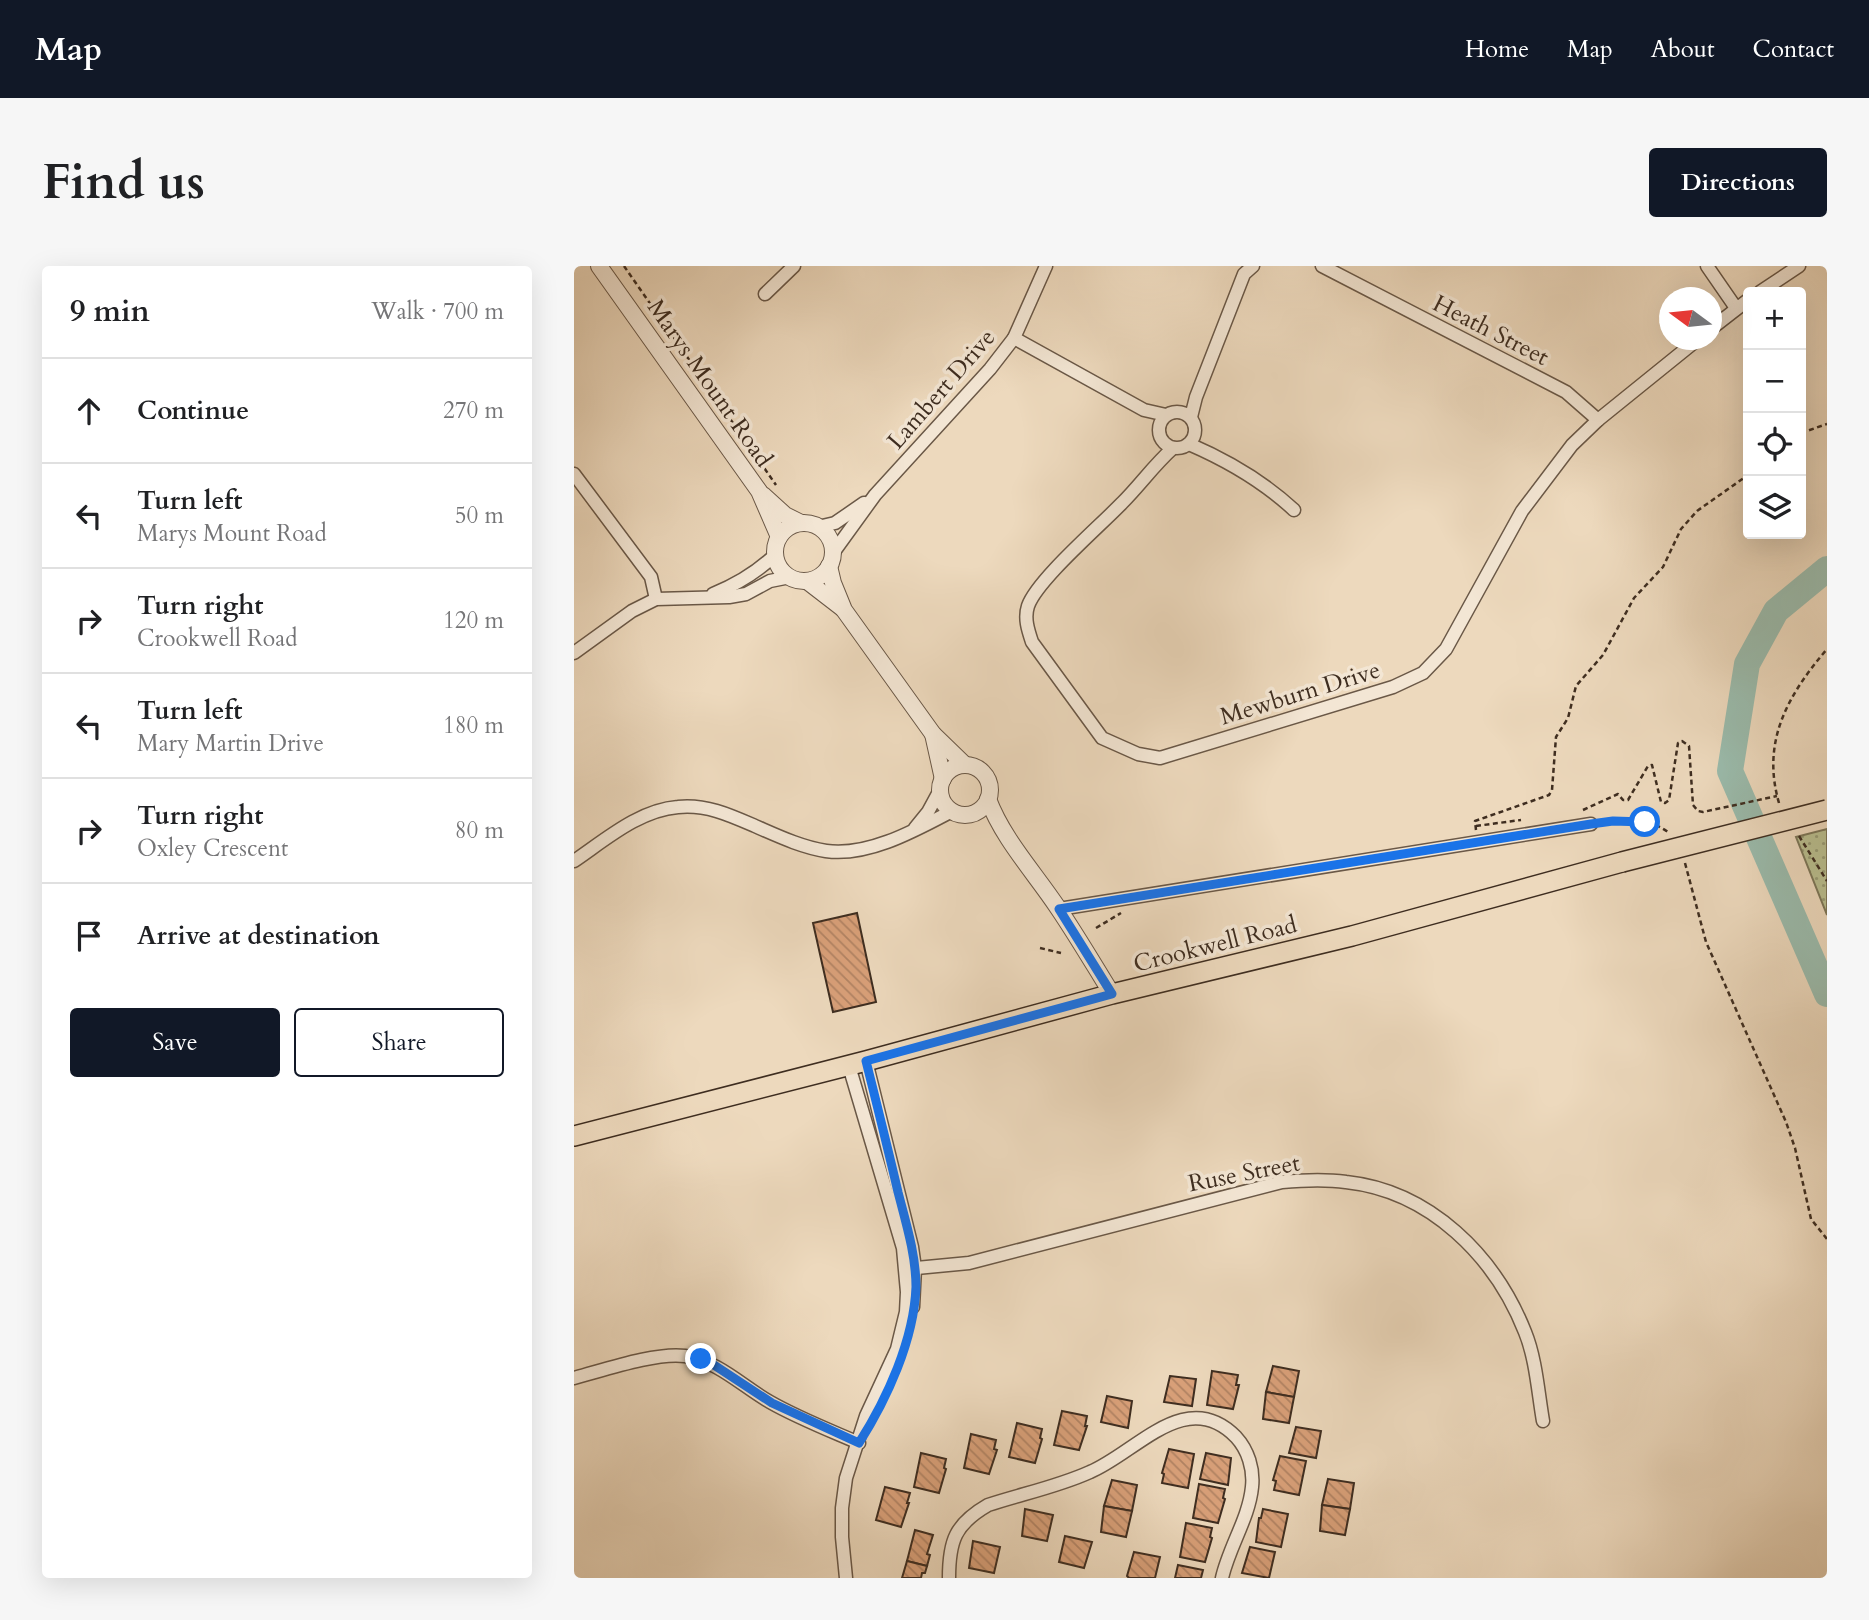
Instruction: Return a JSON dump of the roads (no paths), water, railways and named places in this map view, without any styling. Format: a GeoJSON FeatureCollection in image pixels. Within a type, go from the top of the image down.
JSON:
{"type":"FeatureCollection","features":[{"type":"Feature","properties":{"kind":"main road","name":"Crookwell Road"},"geometry":{"type":"LineString","coordinates":[[574,1136],[1112,994],[1352,936],[1622,862],[1827,810]]}},
{"type":"Feature","properties":{"kind":"street","name":"Marys Mount Road"},"geometry":{"type":"LineString","coordinates":[[600,266],[759,491],[779,537]]}},
{"type":"Feature","properties":{"kind":"street"},"geometry":{"type":"LineString","coordinates":[[765,294],[794,266]]}},
{"type":"Feature","properties":{"kind":"street","name":"Lambert Drive"},"geometry":{"type":"LineString","coordinates":[[831,560],[875,495],[990,369],[1014,338],[1046,266]]}},
{"type":"Feature","properties":{"kind":"street"},"geometry":{"type":"LineString","coordinates":[[1253,266],[1244,274],[1196,397],[1186,414],[1192,438],[1209,452],[1276,493],[1294,510]]}},
{"type":"Feature","properties":{"kind":"street","name":"Heath Street"},"geometry":{"type":"LineString","coordinates":[[1322,266],[1566,392],[1598,419]]}},
{"type":"Feature","properties":{"kind":"street"},"geometry":{"type":"LineString","coordinates":[[1707,266],[1737,308]]}},
{"type":"Feature","properties":{"kind":"street"},"geometry":{"type":"LineString","coordinates":[[1768,287],[1799,266]]}},
{"type":"Feature","properties":{"kind":"street"},"geometry":{"type":"LineString","coordinates":[[1722,320],[1743,304]]}},
{"type":"Feature","properties":{"kind":"street"},"geometry":{"type":"LineString","coordinates":[[1014,338],[1144,410],[1166,415],[1186,414]]}},
{"type":"Feature","properties":{"kind":"street","name":"Mewburn Drive"},"geometry":{"type":"LineString","coordinates":[[1168,444],[1155,465],[1124,502],[1038,589],[1028,606],[1026,624],[1032,642],[1102,738],[1138,754],[1160,758],[1393,687],[1423,673],[1446,649],[1522,511],[1572,445],[1598,419],[1685,350]]}},
{"type":"Feature","properties":{"kind":"street"},"geometry":{"type":"LineString","coordinates":[[1144,410],[1159,426],[1168,444],[1192,438]]}},
{"type":"Feature","properties":{"kind":"street"},"geometry":{"type":"LineString","coordinates":[[1159,426],[1166,415]]}},
{"type":"Feature","properties":{"kind":"street"},"geometry":{"type":"LineString","coordinates":[[574,474],[651,577],[656,599]]}},
{"type":"Feature","properties":{"kind":"street","name":"Marys Mount Road"},"geometry":{"type":"LineString","coordinates":[[759,491],[785,515],[801,523]]}},
{"type":"Feature","properties":{"kind":"street","name":"Lambert Drive"},"geometry":{"type":"LineString","coordinates":[[818,527],[835,523],[875,495]]}},
{"type":"Feature","properties":{"kind":"street"},"geometry":{"type":"LineString","coordinates":[[790,577],[778,564],[775,555],[779,537],[785,530],[801,523],[818,527],[829,538],[833,583],[844,610],[933,734],[965,765],[980,770],[985,776],[989,783],[988,799],[996,818],[1059,909],[1112,994]]}},
{"type":"Feature","properties":{"kind":"street"},"geometry":{"type":"LineString","coordinates":[[707,597],[745,580],[775,555]]}},
{"type":"Feature","properties":{"kind":"street"},"geometry":{"type":"LineString","coordinates":[[807,581],[824,573],[831,560]]}},
{"type":"Feature","properties":{"kind":"street"},"geometry":{"type":"LineString","coordinates":[[574,653],[632,611],[656,599],[729,597],[746,594],[771,581],[790,577],[807,581],[844,610]]}},
{"type":"Feature","properties":{"kind":"street"},"geometry":{"type":"LineString","coordinates":[[933,734],[943,802],[960,813],[1005,833]]}},
{"type":"Feature","properties":{"kind":"street"},"geometry":{"type":"LineString","coordinates":[[913,831],[928,812],[952,769],[965,765]]}},
{"type":"Feature","properties":{"kind":"street"},"geometry":{"type":"LineString","coordinates":[[574,861],[628,824],[655,812],[677,807],[700,807],[725,813],[802,846],[828,851],[856,849],[960,813],[981,809],[988,799]]}},
{"type":"Feature","properties":{"kind":"street"},"geometry":{"type":"LineString","coordinates":[[1059,909],[1591,824]]}},
{"type":"Feature","properties":{"kind":"street"},"geometry":{"type":"LineString","coordinates":[[846,1578],[842,1508],[846,1478],[866,1416],[897,1349],[906,1312],[911,1268],[899,1235],[858,1063]]}},
{"type":"Feature","properties":{"kind":"street","name":"Ruse Street"},"geometry":{"type":"LineString","coordinates":[[911,1268],[969,1263],[1282,1182],[1315,1180],[1361,1185],[1386,1191],[1422,1207],[1458,1232],[1486,1263],[1509,1295],[1526,1335],[1543,1421]]}},
{"type":"Feature","properties":{"kind":"street"},"geometry":{"type":"LineString","coordinates":[[574,1378],[666,1356],[683,1355],[701,1359],[772,1403],[859,1443]]}},
{"type":"Feature","properties":{"kind":"street"},"geometry":{"type":"LineString","coordinates":[[949,1578],[950,1551],[955,1535],[962,1523],[974,1513],[988,1505],[1092,1471],[1114,1460],[1167,1424],[1193,1418],[1219,1424],[1230,1431],[1239,1440],[1251,1464],[1252,1488],[1222,1578]]}},
{"type":"Feature","properties":{"kind":"waterway"},"geometry":{"type":"LineString","coordinates":[[1827,569],[1776,611],[1747,664],[1730,771],[1827,994]]}}]}
